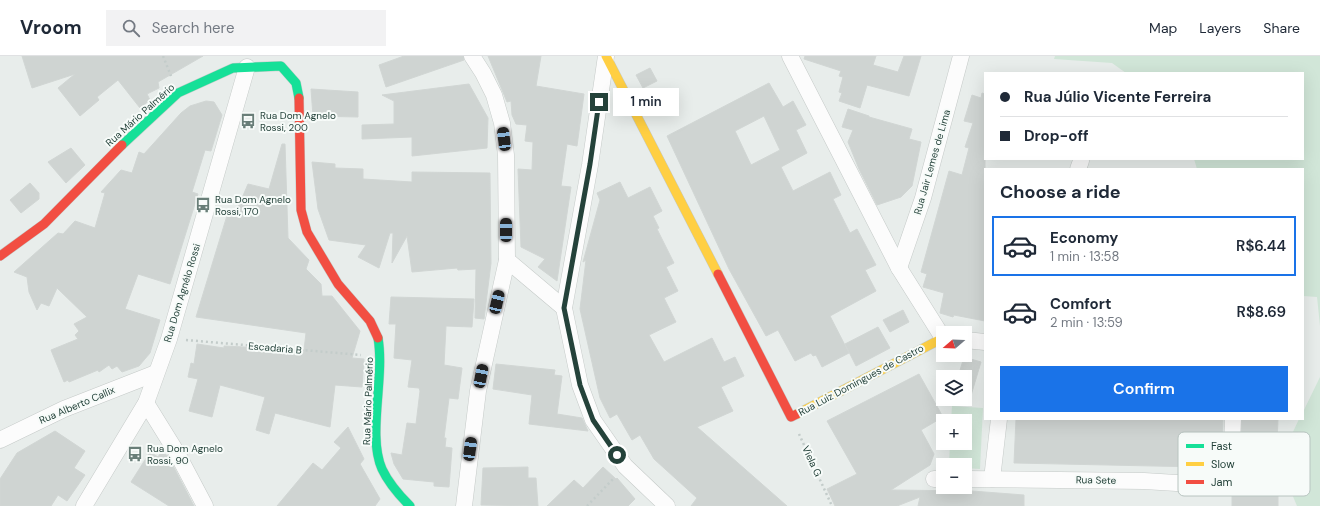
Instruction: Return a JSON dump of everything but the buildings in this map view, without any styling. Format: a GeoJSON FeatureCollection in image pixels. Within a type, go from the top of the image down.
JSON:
{"type":"FeatureCollection","features":[{"type":"Feature","properties":{"kind":"street"},"geometry":{"type":"LineString","coordinates":[[464,506],[478,391],[507,260],[506,154],[502,123],[494,95],[484,73],[472,56]]}},
{"type":"Feature","properties":{"kind":"street"},"geometry":{"type":"LineString","coordinates":[[606,56],[590,164],[564,308],[580,385],[593,420],[625,466],[667,506]]}},
{"type":"Feature","properties":{"kind":"street","name":"Rua Luiz Domingues de Castro"},"geometry":{"type":"LineString","coordinates":[[606,56],[791,417],[936,342]]}},
{"type":"Feature","properties":{"kind":"street","name":"Rua Luiz Domingues de Castro"},"geometry":{"type":"LineString","coordinates":[[790,56],[899,268],[936,327]]}},
{"type":"Feature","properties":{"kind":"street","name":"Rua Jair Lemes de Lima"},"geometry":{"type":"LineString","coordinates":[[899,268],[923,198],[961,56]]}},
{"type":"Feature","properties":{"kind":"street","name":"Rua Mário Palmério"},"geometry":{"type":"LineString","coordinates":[[0,256],[44,224],[133,134],[178,93],[233,68],[281,66],[296,84],[300,108],[299,164],[301,210],[307,232],[338,284],[370,321],[378,338],[381,356],[376,443],[382,469],[396,492],[410,506]]}},
{"type":"Feature","properties":{"kind":"street","name":"Rua Dom Agnélo Rossi"},"geometry":{"type":"LineString","coordinates":[[84,506],[146,403],[169,339],[247,67]]}},
{"type":"Feature","properties":{"kind":"street"},"geometry":{"type":"LineString","coordinates":[[507,260],[564,308]]}},
{"type":"Feature","properties":{"kind":"street"},"geometry":{"type":"LineString","coordinates":[[972,341],[984,342]]}},
{"type":"Feature","properties":{"kind":"street","name":"Rua Alberto Callix"},"geometry":{"type":"LineString","coordinates":[[0,440],[64,408],[156,373]]}},
{"type":"Feature","properties":{"kind":"street"},"geometry":{"type":"LineString","coordinates":[[146,403],[177,453],[205,506]]}},
{"type":"Feature","properties":{"kind":"street"},"geometry":{"type":"LineString","coordinates":[[992,478],[999,420]]}},
{"type":"Feature","properties":{"kind":"street","name":"Rua Sete"},"geometry":{"type":"LineString","coordinates":[[1233,420],[1233,432]]}},
{"type":"Feature","properties":{"kind":"street","name":"Rua Sete"},"geometry":{"type":"LineString","coordinates":[[972,479],[1144,480],[1178,482]]}},
{"type":"Feature","properties":{"kind":"path","name":"Escadaria B"},"geometry":{"type":"LineString","coordinates":[[169,339],[381,356]]}},
{"type":"Feature","properties":{"kind":"path","name":"Viela G"},"geometry":{"type":"LineString","coordinates":[[791,417],[832,506]]}},
{"type":"Feature","properties":{"kind":"path"},"geometry":{"type":"LineString","coordinates":[[587,506],[625,466]]}},
{"type":"Feature","properties":{"kind":"green space"},"geometry":{"type":"Polygon","coordinates":[[[1055,56],[1320,56],[1320,326],[1317,297],[1304,296],[1304,168],[1197,168],[1194,160],[1304,160],[1304,72],[1125,72],[1112,63],[1054,59],[1055,56]]]}},
{"type":"Feature","properties":{"kind":"green space"},"geometry":{"type":"Polygon","coordinates":[[[1320,377],[1320,506],[1297,506],[1293,496],[1310,496],[1310,432],[1293,432],[1299,420],[1304,420],[1304,410],[1320,377]]]}},
{"type":"Feature","properties":{"kind":"green space"},"geometry":{"type":"Polygon","coordinates":[[[952,406],[983,408],[980,469],[972,468],[972,458],[949,458],[950,450],[972,450],[972,414],[951,414],[952,406]]]}},
{"type":"Feature","properties":{"kind":"traffic: fast"},"geometry":{"type":"LineString","coordinates":[[122,145],[178,93],[233,68],[281,66],[296,83],[299,98]]}},
{"type":"Feature","properties":{"kind":"traffic: fast"},"geometry":{"type":"LineString","coordinates":[[378,338],[380,354],[376,423],[378,455],[382,469],[388,480],[410,506]]}},
{"type":"Feature","properties":{"kind":"traffic: slow"},"geometry":{"type":"LineString","coordinates":[[606,56],[718,274]]}},
{"type":"Feature","properties":{"kind":"traffic: slow"},"geometry":{"type":"LineString","coordinates":[[797,414],[936,342]]}},
{"type":"Feature","properties":{"kind":"traffic: jam"},"geometry":{"type":"LineString","coordinates":[[299,98],[301,210],[307,232],[338,284],[370,321],[378,338]]}},
{"type":"Feature","properties":{"kind":"traffic: jam"},"geometry":{"type":"LineString","coordinates":[[0,256],[44,224],[122,145]]}},
{"type":"Feature","properties":{"kind":"traffic: jam"},"geometry":{"type":"LineString","coordinates":[[718,274],[791,417],[797,414]]}},
{"type":"Feature","properties":{"kind":"place","name":"Rua Dom Agnelo Rossi, 200"},"geometry":{"type":"Point","coordinates":[248,121]}},
{"type":"Feature","properties":{"kind":"place","name":"Rua Dom Agnelo Rossi, 170"},"geometry":{"type":"Point","coordinates":[203,205]}},
{"type":"Feature","properties":{"kind":"place","name":"Rua Dom Agnelo Rossi, 90"},"geometry":{"type":"Point","coordinates":[135,454]}},
{"type":"Feature","properties":{"kind":"route"},"geometry":{"type":"LineString","coordinates":[[599,102],[590,164],[564,308],[570,343],[580,385],[593,420],[617,455]]}}]}
